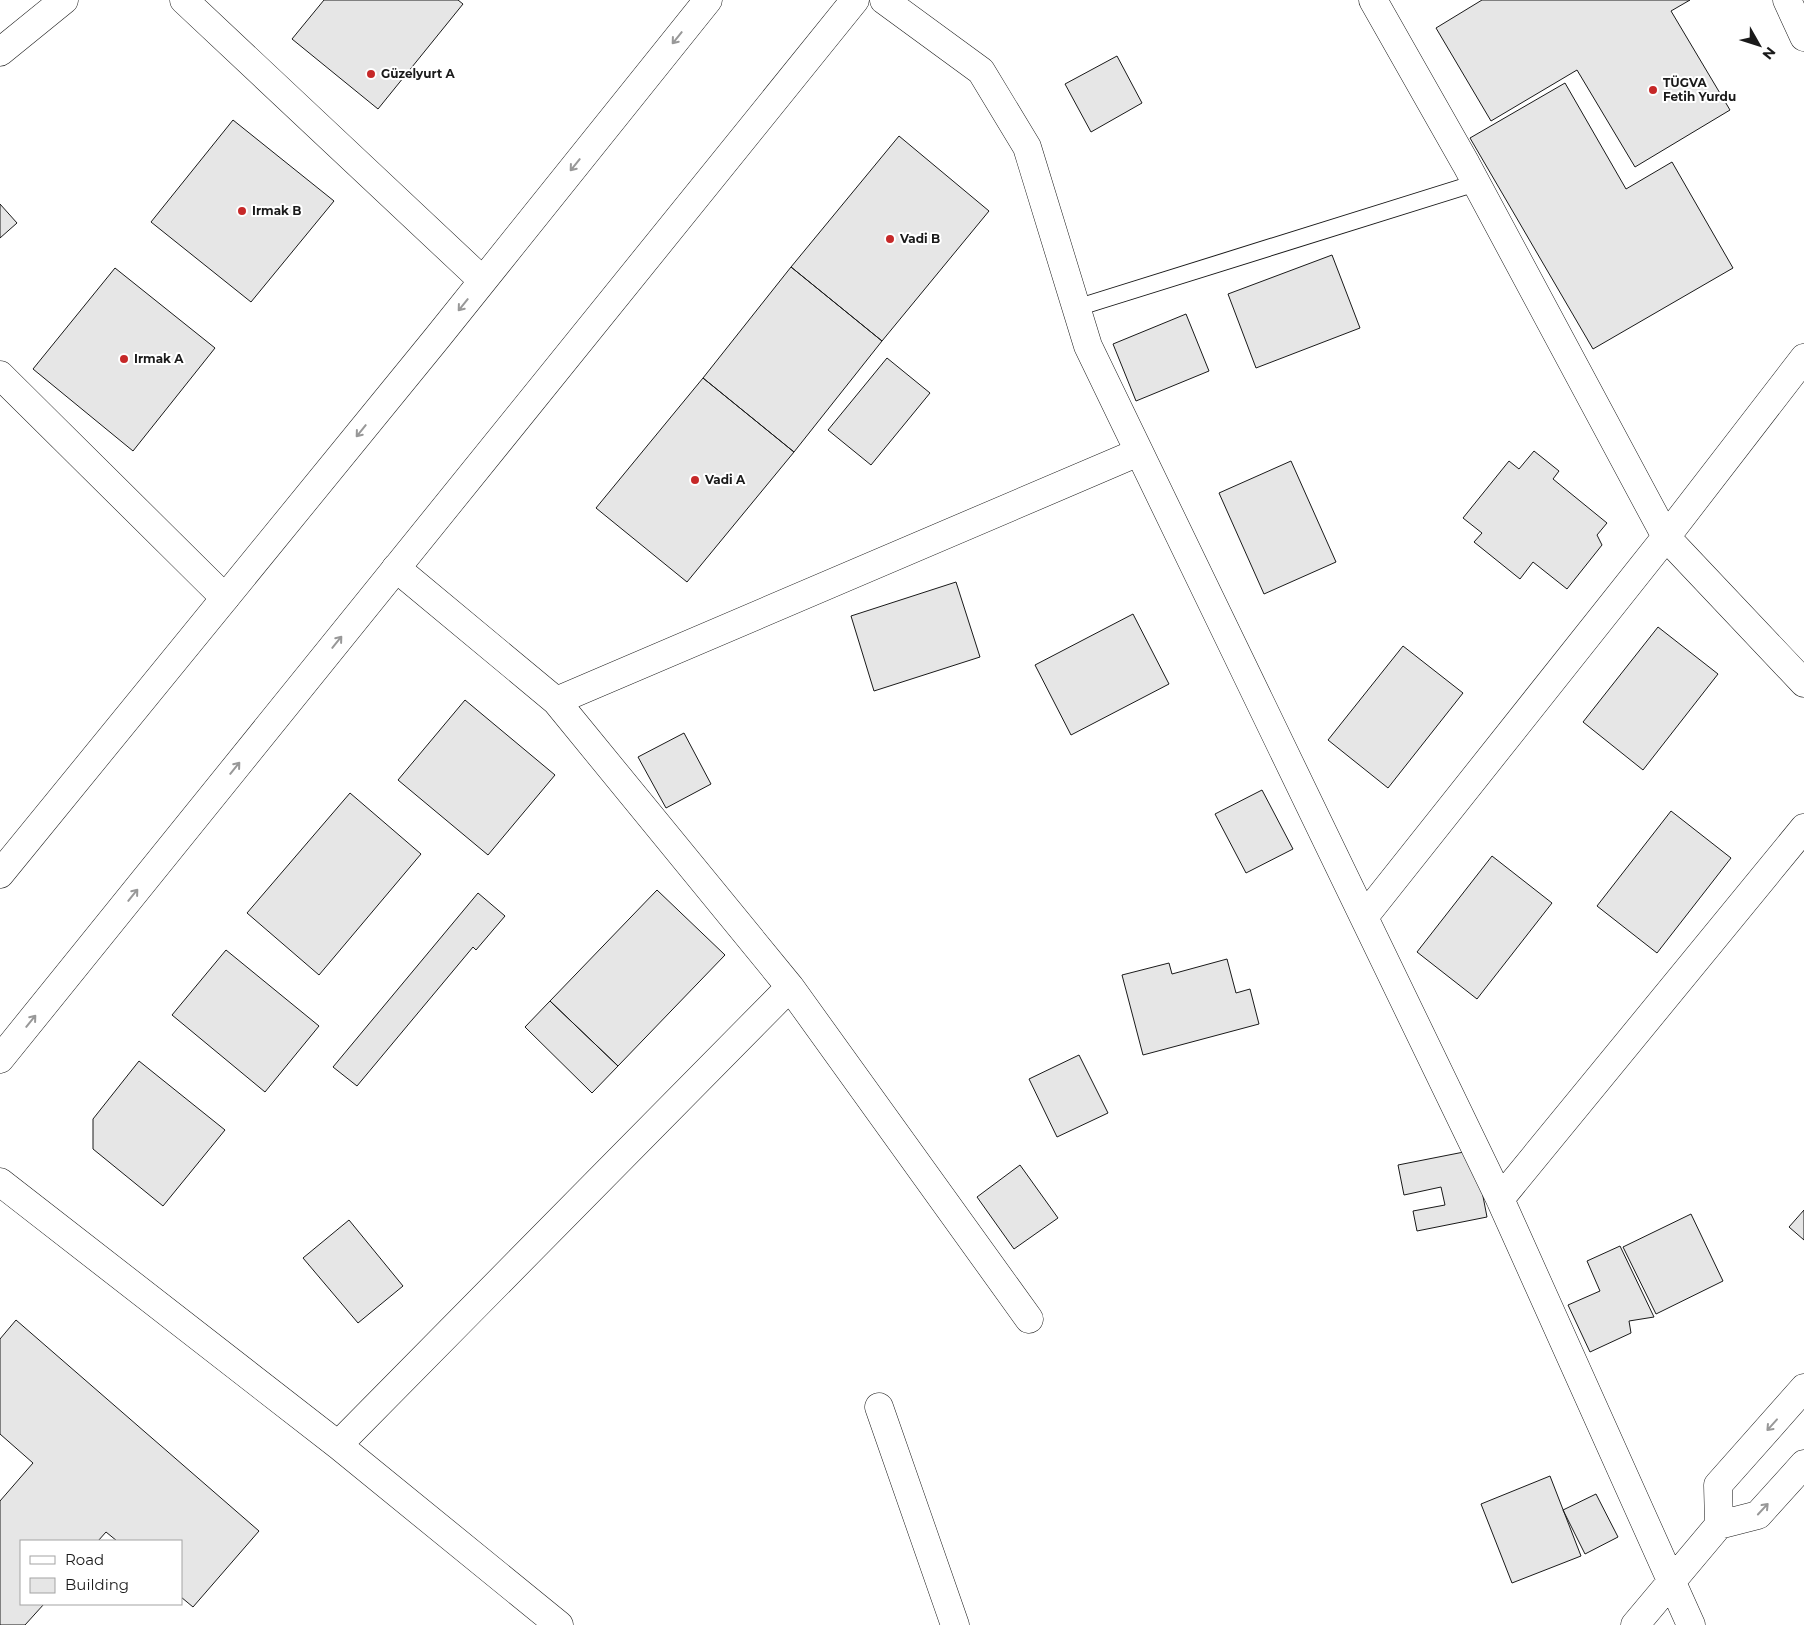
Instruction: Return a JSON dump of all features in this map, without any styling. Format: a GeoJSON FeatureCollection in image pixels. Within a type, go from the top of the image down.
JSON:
{"type":"FeatureCollection","features":[{"type":"Feature","properties":{"kind":"street"},"geometry":{"type":"LineString","coordinates":[[0,52],[64,0]]}},
{"type":"Feature","properties":{"kind":"street"},"geometry":{"type":"LineString","coordinates":[[184,0],[482,280]]}},
{"type":"Feature","properties":{"kind":"street"},"geometry":{"type":"LineString","coordinates":[[0,874],[226,598],[708,0]]}},
{"type":"Feature","properties":{"kind":"street"},"geometry":{"type":"LineString","coordinates":[[0,1059],[855,0]]}},
{"type":"Feature","properties":{"kind":"street"},"geometry":{"type":"LineString","coordinates":[[884,0],[981,71],[1027,147],[1088,346],[1500,1199],[1691,1625]]}},
{"type":"Feature","properties":{"kind":"street"},"geometry":{"type":"LineString","coordinates":[[1373,0],[1476,183],[1666,537],[1804,683]]}},
{"type":"Feature","properties":{"kind":"street"},"geometry":{"type":"LineString","coordinates":[[1787,0],[1804,37]]}},
{"type":"Feature","properties":{"kind":"street"},"geometry":{"type":"LineString","coordinates":[[1364,917],[1666,537],[1804,358]]}},
{"type":"Feature","properties":{"kind":"street"},"geometry":{"type":"LineString","coordinates":[[0,375],[226,598]]}},
{"type":"Feature","properties":{"kind":"street"},"geometry":{"type":"LineString","coordinates":[[556,701],[1139,452]]}},
{"type":"Feature","properties":{"kind":"street"},"geometry":{"type":"LineString","coordinates":[[396,568],[556,701],[790,987],[1029,1319]]}},
{"type":"Feature","properties":{"kind":"street"},"geometry":{"type":"LineString","coordinates":[[1500,1199],[1804,828]]}},
{"type":"Feature","properties":{"kind":"street"},"geometry":{"type":"LineString","coordinates":[[338,1445],[790,987]]}},
{"type":"Feature","properties":{"kind":"street"},"geometry":{"type":"LineString","coordinates":[[0,1182],[338,1445],[559,1625]]}},
{"type":"Feature","properties":{"kind":"street"},"geometry":{"type":"LineString","coordinates":[[1718,1525],[1718,1485],[1804,1388]]}},
{"type":"Feature","properties":{"kind":"street"},"geometry":{"type":"LineString","coordinates":[[879,1408],[955,1625]]}},
{"type":"Feature","properties":{"kind":"street"},"geometry":{"type":"LineString","coordinates":[[1635,1625],[1718,1525],[1758,1515],[1804,1464]]}},
{"type":"Feature","properties":{"kind":"lane"},"geometry":{"type":"LineString","coordinates":[[1076,308],[1476,183]]}},
{"type":"Feature","properties":{"kind":"building","name":"Güzelyurt A"},"geometry":{"type":"Polygon","coordinates":[[[324,0],[458,0],[463,4],[378,109],[292,39],[324,0]]]}},
{"type":"Feature","properties":{"kind":"building","name":"TÜGVA Fetih Yurdu"},"geometry":{"type":"Polygon","coordinates":[[[1482,0],[1690,0],[1671,11],[1730,110],[1635,167],[1577,70],[1491,121],[1436,28],[1482,0]]]}},
{"type":"Feature","properties":{"kind":"building"},"geometry":{"type":"Polygon","coordinates":[[[1117,56],[1142,103],[1091,132],[1065,84],[1117,56]]]}},
{"type":"Feature","properties":{"kind":"building"},"geometry":{"type":"Polygon","coordinates":[[[1565,83],[1626,189],[1672,162],[1733,268],[1593,349],[1470,138],[1565,83]]]}},
{"type":"Feature","properties":{"kind":"building","name":"Irmak B"},"geometry":{"type":"Polygon","coordinates":[[[233,120],[334,201],[251,302],[151,222],[233,120]]]}},
{"type":"Feature","properties":{"kind":"building","name":"Vadi B"},"geometry":{"type":"Polygon","coordinates":[[[899,136],[989,211],[882,341],[791,267],[899,136]]]}},
{"type":"Feature","properties":{"kind":"building"},"geometry":{"type":"Polygon","coordinates":[[[0,204],[17,223],[0,238],[0,204]]]}},
{"type":"Feature","properties":{"kind":"building"},"geometry":{"type":"Polygon","coordinates":[[[1332,255],[1360,328],[1256,368],[1228,294],[1332,255]]]}},
{"type":"Feature","properties":{"kind":"building"},"geometry":{"type":"Polygon","coordinates":[[[791,267],[882,341],[794,452],[703,378],[791,267]]]}},
{"type":"Feature","properties":{"kind":"building","name":"Irmak A"},"geometry":{"type":"Polygon","coordinates":[[[115,268],[215,348],[133,451],[33,369],[115,268]]]}},
{"type":"Feature","properties":{"kind":"building"},"geometry":{"type":"Polygon","coordinates":[[[1186,314],[1209,371],[1136,401],[1113,344],[1186,314]]]}},
{"type":"Feature","properties":{"kind":"building"},"geometry":{"type":"Polygon","coordinates":[[[887,358],[930,393],[871,465],[828,430],[887,358]]]}},
{"type":"Feature","properties":{"kind":"building","name":"Vadi A"},"geometry":{"type":"Polygon","coordinates":[[[703,378],[794,452],[687,582],[596,508],[703,378]]]}},
{"type":"Feature","properties":{"kind":"building"},"geometry":{"type":"Polygon","coordinates":[[[1534,451],[1559,471],[1553,479],[1607,523],[1597,535],[1602,545],[1567,589],[1533,562],[1520,579],[1474,542],[1482,533],[1463,518],[1509,461],[1519,469],[1534,451]]]}},
{"type":"Feature","properties":{"kind":"building"},"geometry":{"type":"Polygon","coordinates":[[[1291,461],[1336,562],[1264,594],[1219,493],[1291,461]]]}},
{"type":"Feature","properties":{"kind":"building"},"geometry":{"type":"Polygon","coordinates":[[[956,582],[980,657],[874,691],[851,616],[956,582]]]}},
{"type":"Feature","properties":{"kind":"building"},"geometry":{"type":"Polygon","coordinates":[[[1133,614],[1169,684],[1071,735],[1035,665],[1133,614]]]}},
{"type":"Feature","properties":{"kind":"building"},"geometry":{"type":"Polygon","coordinates":[[[1658,627],[1718,674],[1643,770],[1583,722],[1658,627]]]}},
{"type":"Feature","properties":{"kind":"building"},"geometry":{"type":"Polygon","coordinates":[[[1403,646],[1463,693],[1388,788],[1328,740],[1403,646]]]}},
{"type":"Feature","properties":{"kind":"building"},"geometry":{"type":"Polygon","coordinates":[[[465,700],[555,775],[488,855],[398,780],[465,700]]]}},
{"type":"Feature","properties":{"kind":"building"},"geometry":{"type":"Polygon","coordinates":[[[684,733],[711,784],[666,808],[638,757],[684,733]]]}},
{"type":"Feature","properties":{"kind":"building"},"geometry":{"type":"Polygon","coordinates":[[[1262,790],[1293,849],[1246,873],[1215,814],[1262,790]]]}},
{"type":"Feature","properties":{"kind":"building"},"geometry":{"type":"Polygon","coordinates":[[[350,793],[421,854],[319,975],[247,913],[350,793]]]}},
{"type":"Feature","properties":{"kind":"building"},"geometry":{"type":"Polygon","coordinates":[[[1671,811],[1731,858],[1657,953],[1597,906],[1671,811]]]}},
{"type":"Feature","properties":{"kind":"building"},"geometry":{"type":"Polygon","coordinates":[[[1492,856],[1552,903],[1477,999],[1417,952],[1492,856]]]}},
{"type":"Feature","properties":{"kind":"building"},"geometry":{"type":"Polygon","coordinates":[[[657,890],[725,955],[618,1066],[550,1001],[657,890]]]}},
{"type":"Feature","properties":{"kind":"building"},"geometry":{"type":"Polygon","coordinates":[[[478,893],[505,916],[476,950],[473,947],[357,1086],[333,1067],[478,893]]]}},
{"type":"Feature","properties":{"kind":"building"},"geometry":{"type":"Polygon","coordinates":[[[226,950],[319,1026],[265,1092],[172,1015],[226,950]]]}},
{"type":"Feature","properties":{"kind":"building"},"geometry":{"type":"Polygon","coordinates":[[[1227,959],[1236,993],[1250,989],[1259,1024],[1143,1055],[1122,975],[1169,963],[1172,974],[1227,959]]]}},
{"type":"Feature","properties":{"kind":"building"},"geometry":{"type":"Polygon","coordinates":[[[550,1001],[618,1066],[592,1093],[525,1027],[550,1001]]]}},
{"type":"Feature","properties":{"kind":"building"},"geometry":{"type":"Polygon","coordinates":[[[1079,1055],[1108,1113],[1057,1137],[1029,1079],[1079,1055]]]}},
{"type":"Feature","properties":{"kind":"building"},"geometry":{"type":"Polygon","coordinates":[[[139,1061],[225,1130],[163,1206],[93,1149],[93,1119],[139,1061]]]}},
{"type":"Feature","properties":{"kind":"building"},"geometry":{"type":"Polygon","coordinates":[[[1474,1150],[1487,1217],[1417,1231],[1413,1211],[1445,1205],[1441,1187],[1404,1195],[1398,1165],[1474,1150]]]}},
{"type":"Feature","properties":{"kind":"building"},"geometry":{"type":"Polygon","coordinates":[[[1020,1165],[1058,1218],[1014,1249],[977,1197],[1020,1165]]]}},
{"type":"Feature","properties":{"kind":"building"},"geometry":{"type":"Polygon","coordinates":[[[1804,1210],[1804,1240],[1789,1227],[1804,1210]]]}},
{"type":"Feature","properties":{"kind":"building"},"geometry":{"type":"Polygon","coordinates":[[[1691,1214],[1723,1281],[1656,1314],[1623,1247],[1691,1214]]]}},
{"type":"Feature","properties":{"kind":"building"},"geometry":{"type":"Polygon","coordinates":[[[349,1220],[403,1286],[358,1323],[303,1258],[349,1220]]]}},
{"type":"Feature","properties":{"kind":"building"},"geometry":{"type":"Polygon","coordinates":[[[1620,1246],[1654,1317],[1629,1321],[1631,1333],[1590,1352],[1568,1305],[1600,1291],[1587,1261],[1620,1246]]]}},
{"type":"Feature","properties":{"kind":"building"},"geometry":{"type":"Polygon","coordinates":[[[16,1320],[259,1531],[193,1607],[182,1598],[182,1540],[116,1540],[106,1532],[99,1540],[20,1540],[20,1605],[43,1605],[25,1625],[0,1625],[0,1501],[33,1463],[0,1434],[0,1339],[16,1320]]]}},
{"type":"Feature","properties":{"kind":"building"},"geometry":{"type":"Polygon","coordinates":[[[1550,1476],[1581,1556],[1512,1583],[1481,1504],[1550,1476]]]}},
{"type":"Feature","properties":{"kind":"building"},"geometry":{"type":"Polygon","coordinates":[[[1596,1494],[1618,1537],[1585,1554],[1563,1510],[1596,1494]]]}},
{"type":"Feature","properties":{"kind":"place","name":"Güzelyurt A"},"geometry":{"type":"Point","coordinates":[371,74]}},
{"type":"Feature","properties":{"kind":"place","name":"TÜGVA Fetih Yurdu"},"geometry":{"type":"Point","coordinates":[1653,90]}},
{"type":"Feature","properties":{"kind":"place","name":"Irmak B"},"geometry":{"type":"Point","coordinates":[242,211]}},
{"type":"Feature","properties":{"kind":"place","name":"Vadi B"},"geometry":{"type":"Point","coordinates":[890,239]}},
{"type":"Feature","properties":{"kind":"place","name":"Irmak A"},"geometry":{"type":"Point","coordinates":[124,359]}},
{"type":"Feature","properties":{"kind":"place","name":"Vadi A"},"geometry":{"type":"Point","coordinates":[695,480]}}]}
